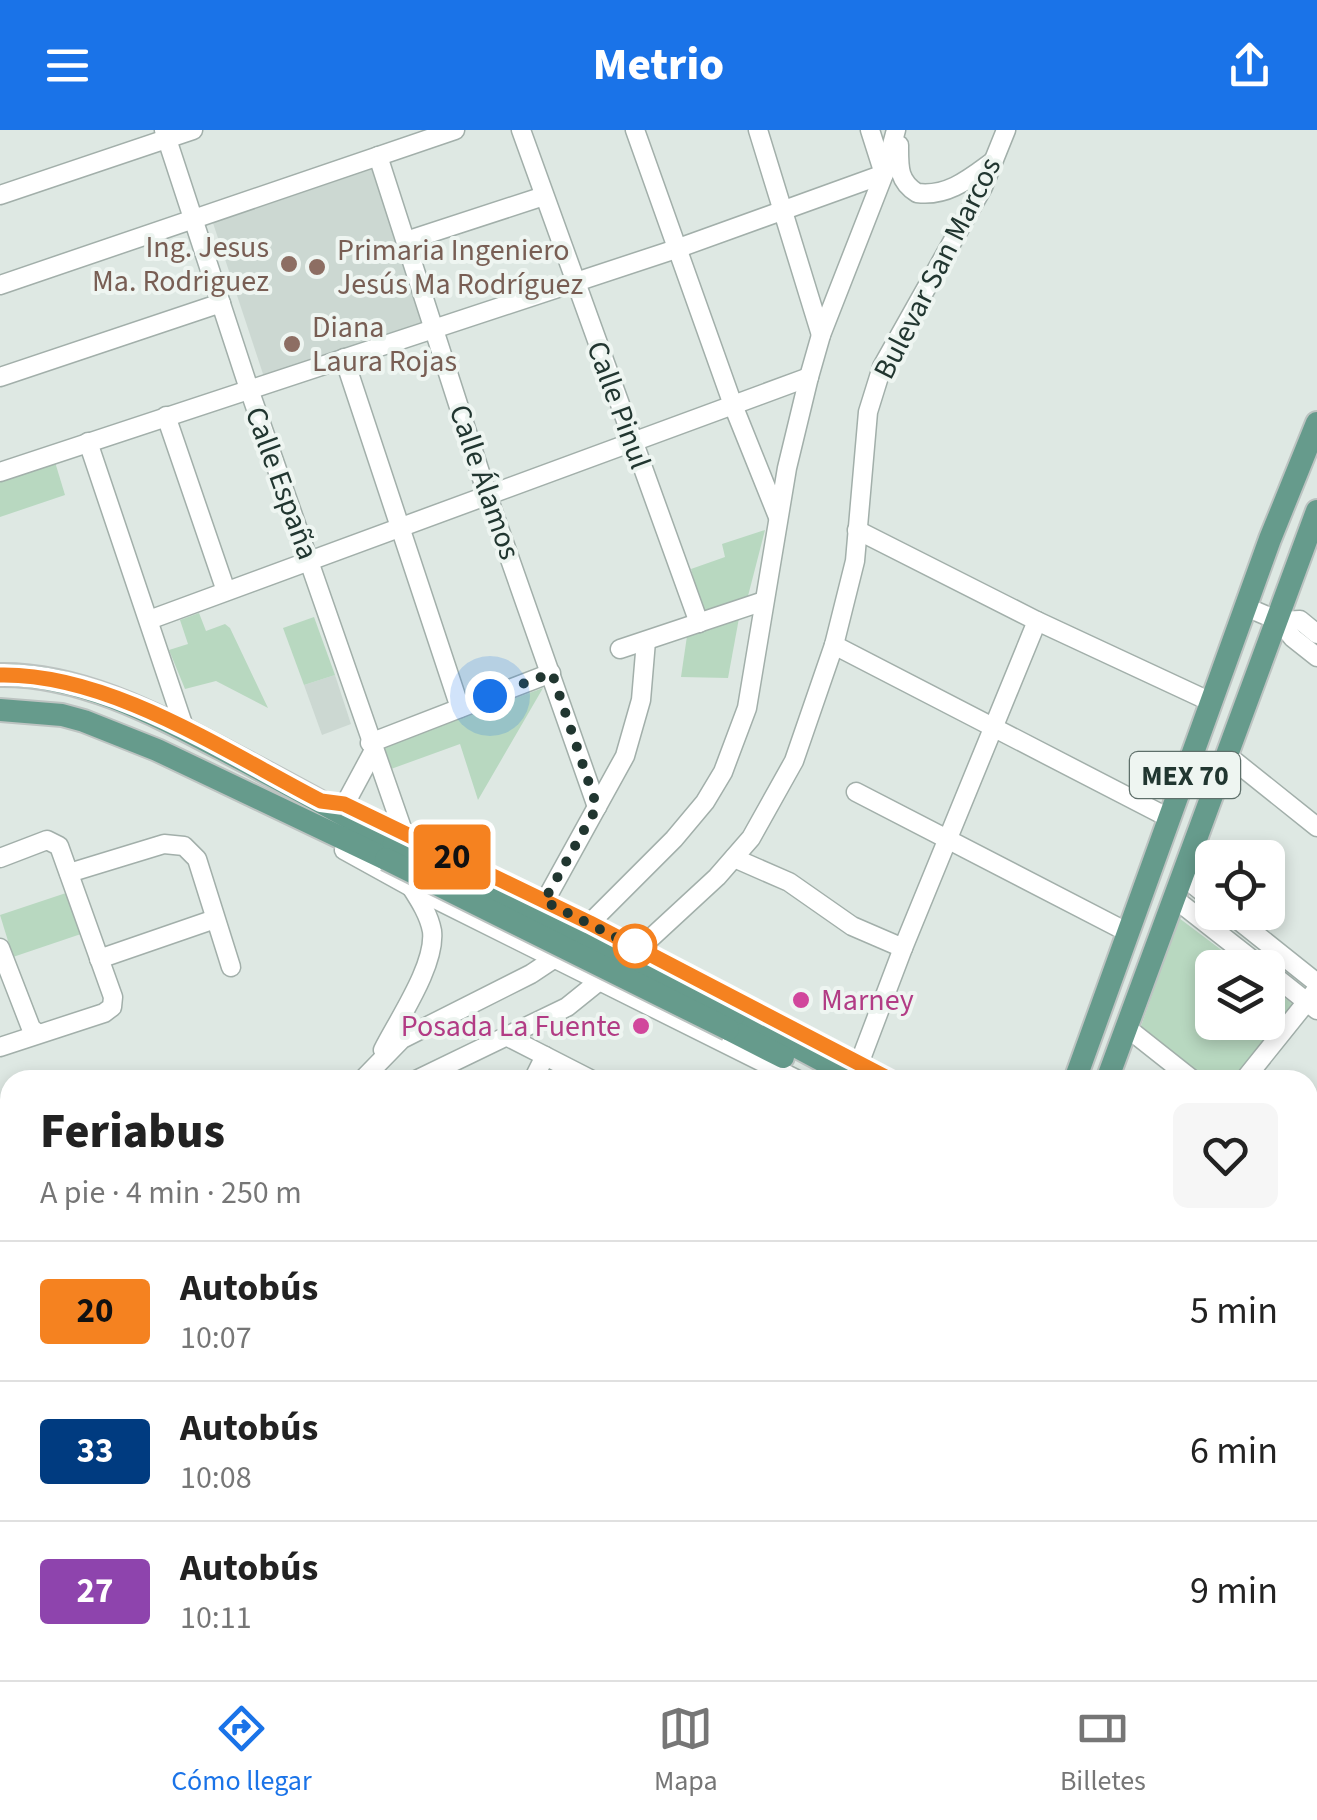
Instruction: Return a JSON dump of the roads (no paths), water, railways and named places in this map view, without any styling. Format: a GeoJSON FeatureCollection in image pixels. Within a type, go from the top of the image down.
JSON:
{"type":"FeatureCollection","features":[{"type":"Feature","properties":{"kind":"main road","name":"MEX 70"},"geometry":{"type":"LineString","coordinates":[[1079,1070],[1296,468],[1317,423]]}},
{"type":"Feature","properties":{"kind":"main road","name":"MEX 70"},"geometry":{"type":"LineString","coordinates":[[1111,1070],[1317,511]]}},
{"type":"Feature","properties":{"kind":"main road"},"geometry":{"type":"LineString","coordinates":[[1227,657],[1238,660],[1242,673],[1226,719],[1227,755]]}},
{"type":"Feature","properties":{"kind":"main road"},"geometry":{"type":"LineString","coordinates":[[0,675],[70,684],[125,701],[185,730],[333,802],[395,846],[732,1022],[812,1070]]}},
{"type":"Feature","properties":{"kind":"main road"},"geometry":{"type":"LineString","coordinates":[[0,710],[62,715],[84,721],[157,750],[317,828],[395,846]]}},
{"type":"Feature","properties":{"kind":"main road"},"geometry":{"type":"LineString","coordinates":[[732,1022],[854,1070]]}},
{"type":"Feature","properties":{"kind":"street"},"geometry":{"type":"LineString","coordinates":[[0,194],[166,134],[193,130]]}},
{"type":"Feature","properties":{"kind":"street"},"geometry":{"type":"LineString","coordinates":[[0,285],[455,130]]}},
{"type":"Feature","properties":{"kind":"street","name":"Calle Pinul"},"geometry":{"type":"LineString","coordinates":[[520,130],[700,624]]}},
{"type":"Feature","properties":{"kind":"street"},"geometry":{"type":"LineString","coordinates":[[635,130],[733,405],[778,517]]}},
{"type":"Feature","properties":{"kind":"street"},"geometry":{"type":"LineString","coordinates":[[758,130],[821,335]]}},
{"type":"Feature","properties":{"kind":"street"},"geometry":{"type":"LineString","coordinates":[[870,130],[884,174]]}},
{"type":"Feature","properties":{"kind":"street"},"geometry":{"type":"LineString","coordinates":[[370,1070],[402,1039],[532,974],[554,958],[674,839],[723,772],[747,708],[778,517],[809,377],[898,130]]}},
{"type":"Feature","properties":{"kind":"street"},"geometry":{"type":"LineString","coordinates":[[898,130],[902,180],[918,193],[930,195],[958,186],[995,161]]}},
{"type":"Feature","properties":{"kind":"street","name":"Bulevar San Marcos"},"geometry":{"type":"LineString","coordinates":[[437,1070],[568,1007],[602,981],[734,858],[781,788],[834,645],[855,561],[868,412],[882,367],[995,161],[1006,130]]}},
{"type":"Feature","properties":{"kind":"street","name":"Calle España"},"geometry":{"type":"LineString","coordinates":[[166,134],[372,748],[395,846]]}},
{"type":"Feature","properties":{"kind":"street","name":"Calle Álamos"},"geometry":{"type":"LineString","coordinates":[[378,156],[487,494],[597,807]]}},
{"type":"Feature","properties":{"kind":"street"},"geometry":{"type":"LineString","coordinates":[[0,472],[676,249],[884,174]]}},
{"type":"Feature","properties":{"kind":"street"},"geometry":{"type":"LineString","coordinates":[[406,242],[544,196]]}},
{"type":"Feature","properties":{"kind":"street"},"geometry":{"type":"LineString","coordinates":[[0,376],[221,303]]}},
{"type":"Feature","properties":{"kind":"street"},"geometry":{"type":"LineString","coordinates":[[344,358],[460,708]]}},
{"type":"Feature","properties":{"kind":"street"},"geometry":{"type":"LineString","coordinates":[[149,620],[809,377]]}},
{"type":"Feature","properties":{"kind":"street","name":"MEX 70"},"geometry":{"type":"LineString","coordinates":[[1296,468],[1317,405]]}},
{"type":"Feature","properties":{"kind":"street"},"geometry":{"type":"LineString","coordinates":[[166,416],[226,592]]}},
{"type":"Feature","properties":{"kind":"street"},"geometry":{"type":"LineString","coordinates":[[88,442],[185,730]]}},
{"type":"Feature","properties":{"kind":"street"},"geometry":{"type":"LineString","coordinates":[[857,530],[1036,621],[1211,702]]}},
{"type":"Feature","properties":{"kind":"street"},"geometry":{"type":"LineString","coordinates":[[620,649],[764,600]]}},
{"type":"Feature","properties":{"kind":"street"},"geometry":{"type":"LineString","coordinates":[[1246,607],[1278,621],[1317,656]]}},
{"type":"Feature","properties":{"kind":"street"},"geometry":{"type":"LineString","coordinates":[[1278,621],[1300,620],[1317,634]]}},
{"type":"Feature","properties":{"kind":"street"},"geometry":{"type":"LineString","coordinates":[[860,1070],[902,948],[1036,621]]}},
{"type":"Feature","properties":{"kind":"street"},"geometry":{"type":"LineString","coordinates":[[544,901],[625,756],[641,700],[646,641]]}},
{"type":"Feature","properties":{"kind":"street"},"geometry":{"type":"LineString","coordinates":[[834,645],[1169,818]]}},
{"type":"Feature","properties":{"kind":"street"},"geometry":{"type":"LineString","coordinates":[[333,802],[372,748],[460,708],[552,673]]}},
{"type":"Feature","properties":{"kind":"street"},"geometry":{"type":"LineString","coordinates":[[1227,755],[1317,827]]}},
{"type":"Feature","properties":{"kind":"street"},"geometry":{"type":"LineString","coordinates":[[856,792],[1127,932]]}},
{"type":"Feature","properties":{"kind":"street"},"geometry":{"type":"LineString","coordinates":[[317,828],[336,846],[411,887],[778,1070]]}},
{"type":"Feature","properties":{"kind":"street"},"geometry":{"type":"LineString","coordinates":[[0,858],[47,840],[54,841],[113,997],[112,1006],[104,1013],[0,1046]]}},
{"type":"Feature","properties":{"kind":"street"},"geometry":{"type":"LineString","coordinates":[[69,873],[164,844],[184,846],[197,860],[231,967]]}},
{"type":"Feature","properties":{"kind":"street"},"geometry":{"type":"LineString","coordinates":[[395,846],[514,887],[590,923],[855,1070]]}},
{"type":"Feature","properties":{"kind":"street"},"geometry":{"type":"LineString","coordinates":[[734,858],[789,882],[852,926],[902,948]]}},
{"type":"Feature","properties":{"kind":"street"},"geometry":{"type":"LineString","coordinates":[[378,1060],[432,946],[432,928],[411,887]]}},
{"type":"Feature","properties":{"kind":"street"},"geometry":{"type":"LineString","coordinates":[[496,927],[505,924],[516,910],[514,887]]}},
{"type":"Feature","properties":{"kind":"street"},"geometry":{"type":"LineString","coordinates":[[1180,888],[1195,894]]}},
{"type":"Feature","properties":{"kind":"street"},"geometry":{"type":"LineString","coordinates":[[1180,888],[1245,950]]}},
{"type":"Feature","properties":{"kind":"street"},"geometry":{"type":"LineString","coordinates":[[99,958],[215,919]]}},
{"type":"Feature","properties":{"kind":"street"},"geometry":{"type":"LineString","coordinates":[[1246,930],[1314,996]]}},
{"type":"Feature","properties":{"kind":"street"},"geometry":{"type":"LineString","coordinates":[[1,952],[30,1028],[37,1033]]}},
{"type":"Feature","properties":{"kind":"street"},"geometry":{"type":"LineString","coordinates":[[642,1002],[642,976],[658,962],[665,962]]}},
{"type":"Feature","properties":{"kind":"street"},"geometry":{"type":"LineString","coordinates":[[1285,980],[1314,996]]}},
{"type":"Feature","properties":{"kind":"street"},"geometry":{"type":"LineString","coordinates":[[1252,1070],[1314,996]]}},
{"type":"Feature","properties":{"kind":"street"},"geometry":{"type":"LineString","coordinates":[[1126,1027],[1180,1070]]}},
{"type":"Feature","properties":{"kind":"street"},"geometry":{"type":"LineString","coordinates":[[508,1037],[572,1070]]}},
{"type":"Feature","properties":{"kind":"street"},"geometry":{"type":"LineString","coordinates":[[538,1070],[545,1056]]}},
{"type":"Feature","properties":{"kind":"place","name":"Ing. Jesus Ma. Rodriguez"},"geometry":{"type":"Point","coordinates":[289,264]}},
{"type":"Feature","properties":{"kind":"place","name":"Primaria Ingeniero Jesús Ma Rodríguez"},"geometry":{"type":"Point","coordinates":[317,267]}},
{"type":"Feature","properties":{"kind":"place","name":"Diana Laura Rojas"},"geometry":{"type":"Point","coordinates":[292,344]}},
{"type":"Feature","properties":{"kind":"place","name":"Marney"},"geometry":{"type":"Point","coordinates":[801,1000]}},
{"type":"Feature","properties":{"kind":"place","name":"Posada La Fuente"},"geometry":{"type":"Point","coordinates":[641,1026]}}]}
